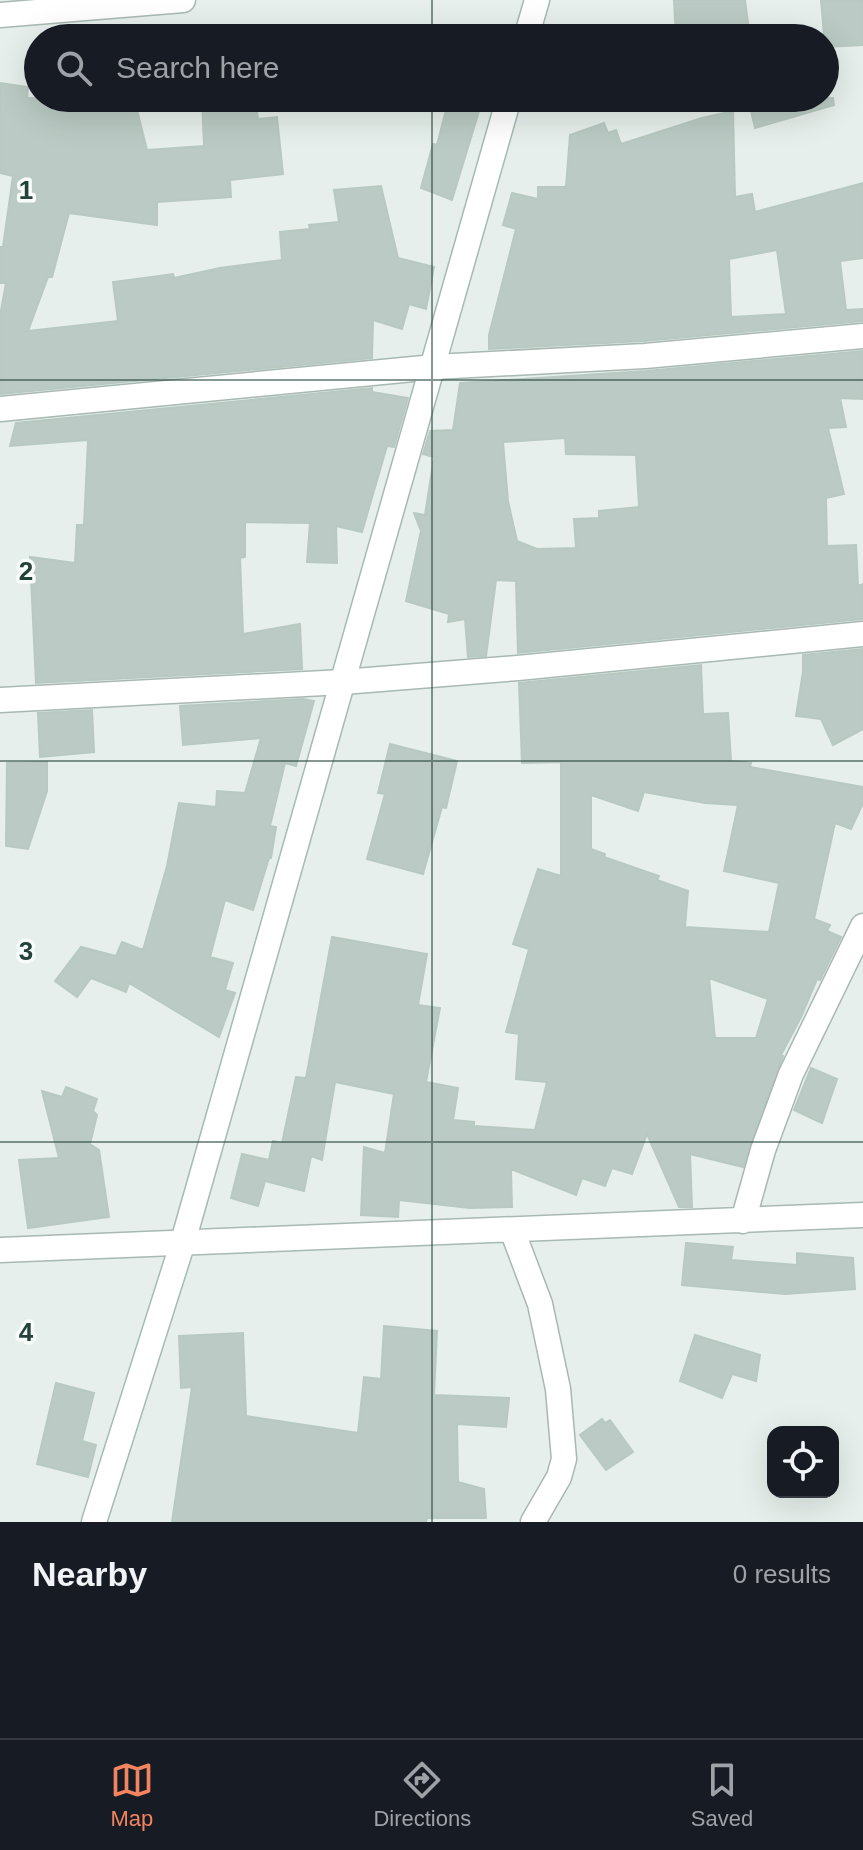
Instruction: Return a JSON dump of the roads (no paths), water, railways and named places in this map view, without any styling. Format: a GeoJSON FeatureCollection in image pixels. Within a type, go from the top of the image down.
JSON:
{"type":"FeatureCollection","features":[{"type":"Feature","properties":{"kind":"street"},"geometry":{"type":"LineString","coordinates":[[0,15],[183,0]]}},
{"type":"Feature","properties":{"kind":"street"},"geometry":{"type":"LineString","coordinates":[[530,24],[537,0]]}},
{"type":"Feature","properties":{"kind":"street"},"geometry":{"type":"LineString","coordinates":[[94,1522],[182,1245],[505,112]]}},
{"type":"Feature","properties":{"kind":"street"},"geometry":{"type":"LineString","coordinates":[[0,409],[434,367],[645,356],[863,336]]}},
{"type":"Feature","properties":{"kind":"street"},"geometry":{"type":"LineString","coordinates":[[0,700],[343,682],[863,634]]}},
{"type":"Feature","properties":{"kind":"street"},"geometry":{"type":"LineString","coordinates":[[743,1221],[763,1150],[791,1074],[863,926]]}},
{"type":"Feature","properties":{"kind":"street"},"geometry":{"type":"LineString","coordinates":[[0,1250],[863,1215]]}},
{"type":"Feature","properties":{"kind":"street"},"geometry":{"type":"LineString","coordinates":[[512,1230],[540,1304],[558,1389],[564,1459],[559,1477],[533,1522]]}}]}
